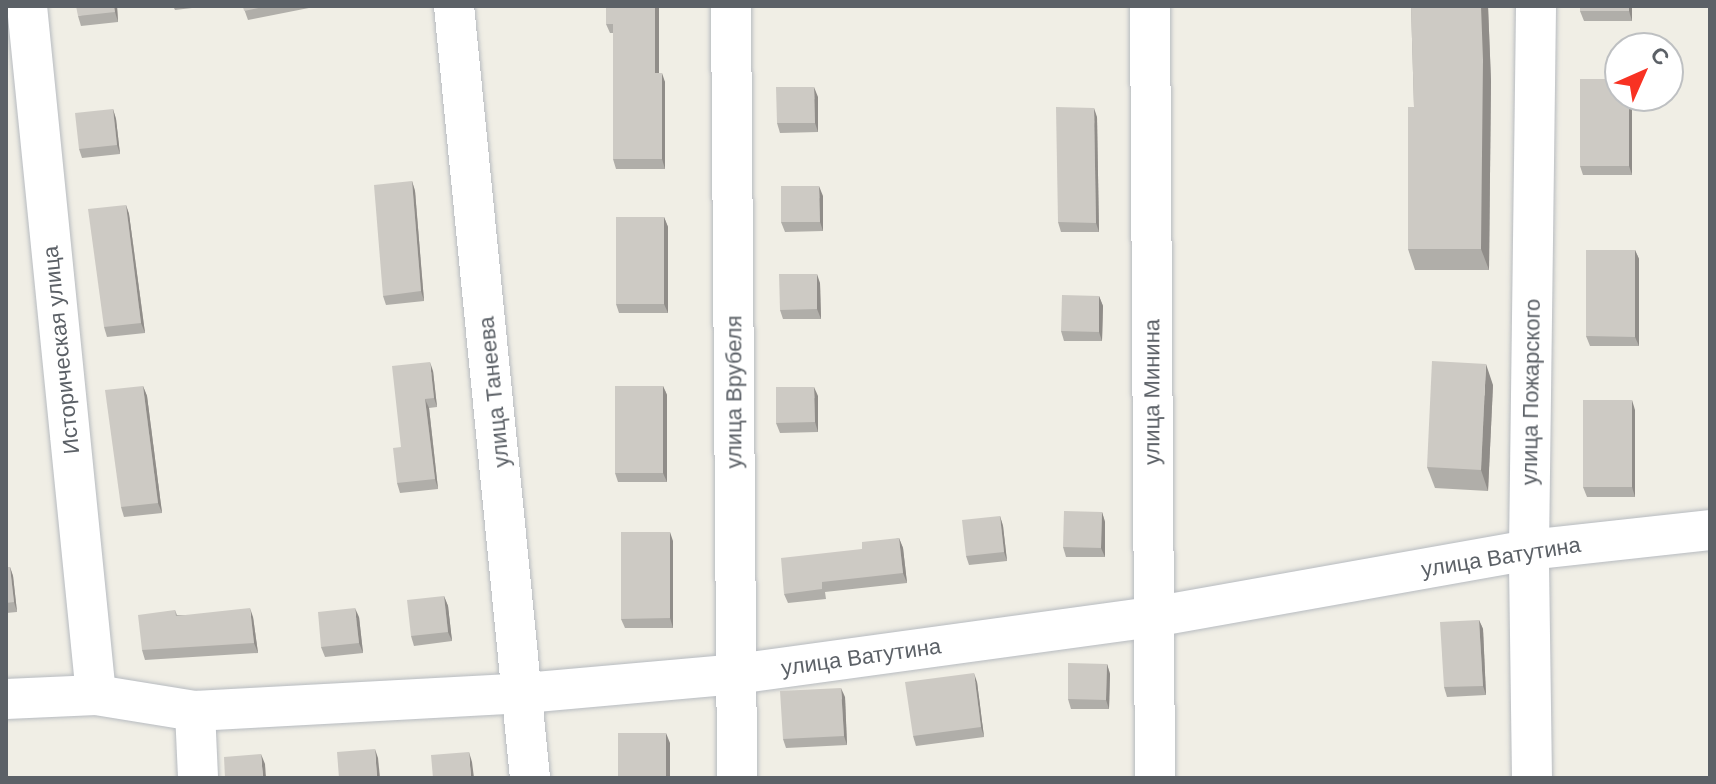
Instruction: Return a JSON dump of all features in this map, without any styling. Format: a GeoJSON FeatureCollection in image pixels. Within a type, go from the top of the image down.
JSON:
{"type":"FeatureCollection","features":[{"type":"Feature","properties":{"kind":"street","name":"Историческая улица"},"geometry":{"type":"LineString","coordinates":[[27,6],[96,695]]}},
{"type":"Feature","properties":{"kind":"street","name":"улица Танеева"},"geometry":{"type":"LineString","coordinates":[[454,6],[525,693],[530,778]]}},
{"type":"Feature","properties":{"kind":"street","name":"улица Врубеля"},"geometry":{"type":"LineString","coordinates":[[731,6],[737,778]]}},
{"type":"Feature","properties":{"kind":"street","name":"улица Минина"},"geometry":{"type":"LineString","coordinates":[[1150,6],[1155,778]]}},
{"type":"Feature","properties":{"kind":"street","name":"улица Пожарского"},"geometry":{"type":"LineString","coordinates":[[1532,778],[1529,550],[1536,6]]}},
{"type":"Feature","properties":{"kind":"street","name":"улица Ватутина"},"geometry":{"type":"LineString","coordinates":[[6,699],[96,695],[195,711],[525,693],[736,674],[1153,617],[1529,550],[1710,530]]}},
{"type":"Feature","properties":{"kind":"street"},"geometry":{"type":"LineString","coordinates":[[195,711],[198,778]]}},
{"type":"Feature","properties":{"kind":"building"},"geometry":{"type":"Polygon","coordinates":[[[76,6],[114,6],[115,12],[78,16],[76,6]]]}},
{"type":"Feature","properties":{"kind":"building"},"geometry":{"type":"Polygon","coordinates":[[[243,6],[268,6],[244,11],[243,6]]]}},
{"type":"Feature","properties":{"kind":"building"},"geometry":{"type":"Polygon","coordinates":[[[606,6],[655,6],[655,73],[662,73],[662,159],[613,159],[613,24],[606,24],[606,6]]]}},
{"type":"Feature","properties":{"kind":"building"},"geometry":{"type":"Polygon","coordinates":[[[1411,6],[1481,6],[1481,249],[1408,249],[1408,107],[1414,107],[1411,6]]]}},
{"type":"Feature","properties":{"kind":"building"},"geometry":{"type":"Polygon","coordinates":[[[1580,6],[1629,6],[1629,11],[1580,11],[1580,6]]]}},
{"type":"Feature","properties":{"kind":"building"},"geometry":{"type":"Polygon","coordinates":[[[1580,79],[1604,79],[1604,112],[1629,112],[1629,166],[1580,166],[1580,79]]]}},
{"type":"Feature","properties":{"kind":"building"},"geometry":{"type":"Polygon","coordinates":[[[776,87],[814,87],[815,123],[777,123],[776,87]]]}},
{"type":"Feature","properties":{"kind":"building"},"geometry":{"type":"Polygon","coordinates":[[[1056,107],[1094,108],[1096,223],[1058,222],[1056,107]]]}},
{"type":"Feature","properties":{"kind":"building"},"geometry":{"type":"Polygon","coordinates":[[[113,109],[117,145],[79,149],[75,113],[113,109]]]}},
{"type":"Feature","properties":{"kind":"building"},"geometry":{"type":"Polygon","coordinates":[[[412,181],[421,291],[383,296],[374,185],[412,181]]]}},
{"type":"Feature","properties":{"kind":"building"},"geometry":{"type":"Polygon","coordinates":[[[781,186],[819,186],[820,222],[781,222],[781,186]]]}},
{"type":"Feature","properties":{"kind":"building"},"geometry":{"type":"Polygon","coordinates":[[[126,205],[141,323],[104,327],[88,209],[126,205]]]}},
{"type":"Feature","properties":{"kind":"building"},"geometry":{"type":"Polygon","coordinates":[[[616,217],[664,217],[664,304],[616,304],[616,217]]]}},
{"type":"Feature","properties":{"kind":"building"},"geometry":{"type":"Polygon","coordinates":[[[1586,250],[1635,250],[1635,337],[1586,336],[1586,250]]]}},
{"type":"Feature","properties":{"kind":"building"},"geometry":{"type":"Polygon","coordinates":[[[779,274],[817,274],[817,309],[780,310],[779,274]]]}},
{"type":"Feature","properties":{"kind":"building"},"geometry":{"type":"Polygon","coordinates":[[[1062,295],[1099,296],[1099,332],[1061,331],[1062,295]]]}},
{"type":"Feature","properties":{"kind":"building"},"geometry":{"type":"Polygon","coordinates":[[[1432,361],[1486,364],[1481,470],[1427,467],[1432,361]]]}},
{"type":"Feature","properties":{"kind":"building"},"geometry":{"type":"Polygon","coordinates":[[[430,362],[434,398],[425,399],[435,479],[397,483],[393,448],[401,447],[392,366],[430,362]]]}},
{"type":"Feature","properties":{"kind":"building"},"geometry":{"type":"Polygon","coordinates":[[[143,386],[158,503],[121,507],[105,390],[143,386]]]}},
{"type":"Feature","properties":{"kind":"building"},"geometry":{"type":"Polygon","coordinates":[[[615,386],[663,386],[663,473],[615,473],[615,386]]]}},
{"type":"Feature","properties":{"kind":"building"},"geometry":{"type":"Polygon","coordinates":[[[776,387],[814,387],[815,422],[776,423],[776,387]]]}},
{"type":"Feature","properties":{"kind":"building"},"geometry":{"type":"Polygon","coordinates":[[[1583,400],[1632,400],[1632,487],[1583,487],[1583,400]]]}},
{"type":"Feature","properties":{"kind":"building"},"geometry":{"type":"Polygon","coordinates":[[[1064,511],[1102,512],[1101,548],[1063,547],[1064,511]]]}},
{"type":"Feature","properties":{"kind":"building"},"geometry":{"type":"Polygon","coordinates":[[[1000,516],[1004,552],[966,556],[962,520],[1000,516]]]}},
{"type":"Feature","properties":{"kind":"building"},"geometry":{"type":"Polygon","coordinates":[[[621,532],[670,532],[670,618],[621,619],[621,532]]]}},
{"type":"Feature","properties":{"kind":"building"},"geometry":{"type":"Polygon","coordinates":[[[899,538],[903,573],[822,582],[822,589],[784,594],[781,558],[862,549],[862,542],[899,538]]]}},
{"type":"Feature","properties":{"kind":"building"},"geometry":{"type":"Polygon","coordinates":[[[6,567],[10,567],[14,602],[6,603],[6,567]]]}},
{"type":"Feature","properties":{"kind":"building"},"geometry":{"type":"Polygon","coordinates":[[[444,596],[448,632],[411,636],[407,600],[444,596]]]}},
{"type":"Feature","properties":{"kind":"building"},"geometry":{"type":"Polygon","coordinates":[[[250,608],[254,643],[142,650],[138,615],[175,610],[176,616],[250,608]]]}},
{"type":"Feature","properties":{"kind":"building"},"geometry":{"type":"Polygon","coordinates":[[[355,608],[359,643],[321,647],[318,612],[355,608]]]}},
{"type":"Feature","properties":{"kind":"building"},"geometry":{"type":"Polygon","coordinates":[[[1479,620],[1483,686],[1444,687],[1440,622],[1479,620]]]}},
{"type":"Feature","properties":{"kind":"building"},"geometry":{"type":"Polygon","coordinates":[[[1068,663],[1107,664],[1106,700],[1068,699],[1068,663]]]}},
{"type":"Feature","properties":{"kind":"building"},"geometry":{"type":"Polygon","coordinates":[[[974,673],[981,727],[913,736],[905,682],[974,673]]]}},
{"type":"Feature","properties":{"kind":"building"},"geometry":{"type":"Polygon","coordinates":[[[841,688],[844,736],[783,739],[780,691],[841,688]]]}},
{"type":"Feature","properties":{"kind":"building"},"geometry":{"type":"Polygon","coordinates":[[[618,733],[666,733],[666,778],[618,778],[618,733]]]}},
{"type":"Feature","properties":{"kind":"building"},"geometry":{"type":"Polygon","coordinates":[[[375,749],[377,778],[339,778],[337,752],[375,749]]]}},
{"type":"Feature","properties":{"kind":"building"},"geometry":{"type":"Polygon","coordinates":[[[469,752],[471,778],[433,778],[431,755],[469,752]]]}},
{"type":"Feature","properties":{"kind":"building"},"geometry":{"type":"Polygon","coordinates":[[[261,754],[263,778],[225,778],[224,757],[261,754]]]}}]}
